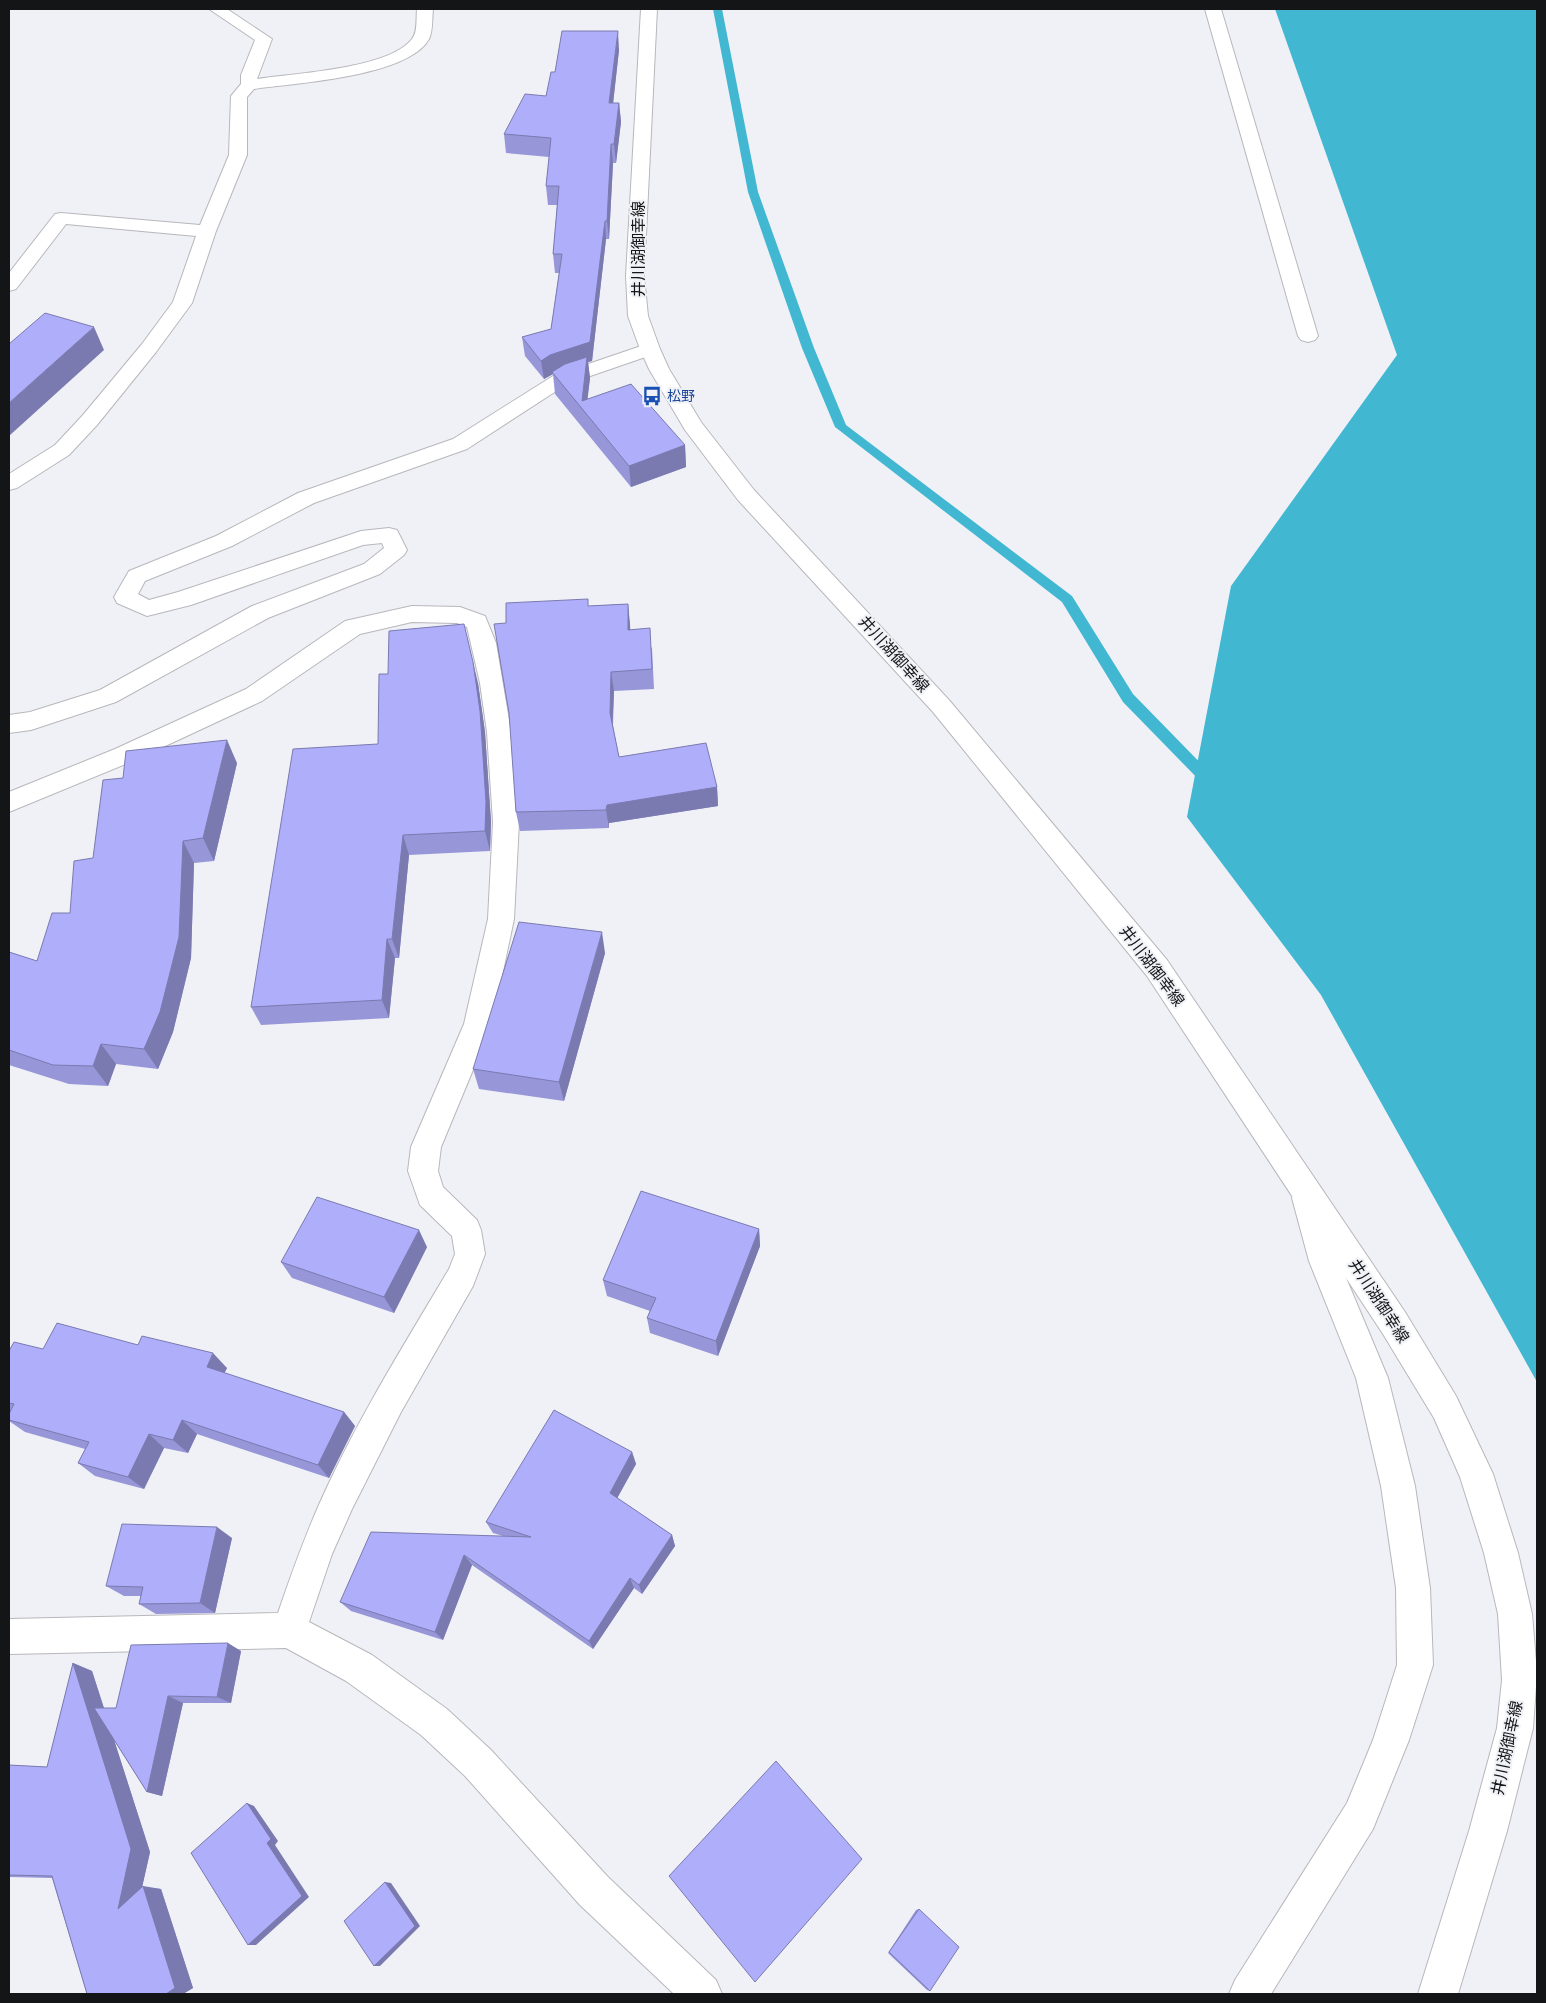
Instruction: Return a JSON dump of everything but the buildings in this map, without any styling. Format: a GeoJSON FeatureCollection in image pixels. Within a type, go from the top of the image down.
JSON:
{"type":"FeatureCollection","features":[{"type":"Feature","properties":{"kind":"street"},"geometry":{"type":"LineString","coordinates":[[217,9],[264,39],[249,75],[249,85]]}},
{"type":"Feature","properties":{"kind":"street"},"geometry":{"type":"LineString","coordinates":[[9,483],[62,450],[90,420],[149,348],[182,303],[206,231],[238,155],[239,96],[249,85],[382,64],[409,52],[421,38],[425,9]]}},
{"type":"Feature","properties":{"kind":"street","name":"井川湖御幸線"},"geometry":{"type":"LineString","coordinates":[[649,9],[635,276],[638,316],[659,369],[692,425],[746,495],[941,706],[1157,968],[1394,1323],[1445,1407],[1476,1474],[1501,1553],[1515,1614],[1520,1680],[1514,1728],[1488,1831],[1438,1994]]}},
{"type":"Feature","properties":{"kind":"street"},"geometry":{"type":"LineString","coordinates":[[1213,9],[1308,336]]}},
{"type":"Feature","properties":{"kind":"street"},"geometry":{"type":"LineString","coordinates":[[9,284],[61,218],[206,231]]}},
{"type":"Feature","properties":{"kind":"street"},"geometry":{"type":"LineString","coordinates":[[9,724],[31,722],[108,696],[260,612],[372,569],[396,550],[389,535],[361,538],[182,599],[147,608],[125,597],[137,576],[224,541],[306,498],[460,444],[560,380],[650,349]]}},
{"type":"Feature","properties":{"kind":"street"},"geometry":{"type":"LineString","coordinates":[[9,802],[124,756],[254,695],[353,628],[412,614],[460,615],[477,622],[484,643],[492,683],[506,822],[501,919],[478,1024],[426,1147],[423,1171],[431,1195],[466,1230],[470,1254],[462,1276],[377,1422],[350,1475],[324,1531],[289,1630]]}},
{"type":"Feature","properties":{"kind":"street"},"geometry":{"type":"LineString","coordinates":[[1249,1994],[1360,1816],[1391,1740],[1415,1665],[1412,1588],[1398,1486],[1372,1378],[1324,1261],[1305,1190]]}},
{"type":"Feature","properties":{"kind":"street"},"geometry":{"type":"LineString","coordinates":[[9,1637],[289,1630],[359,1668],[434,1722],[478,1763],[594,1891],[702,1994]]}},
{"type":"Feature","properties":{"kind":"water"},"geometry":{"type":"Polygon","coordinates":[[[1275,9],[1537,9],[1537,1382],[1321,995],[1187,817],[1231,586],[1397,355],[1275,9]]]}},
{"type":"Feature","properties":{"kind":"waterway"},"geometry":{"type":"LineString","coordinates":[[717,9],[753,192],[808,348],[841,427],[1067,599],[1128,698],[1212,784]]}},
{"type":"Feature","properties":{"kind":"place","name":"松野"},"geometry":{"type":"Point","coordinates":[652,396]}}]}
